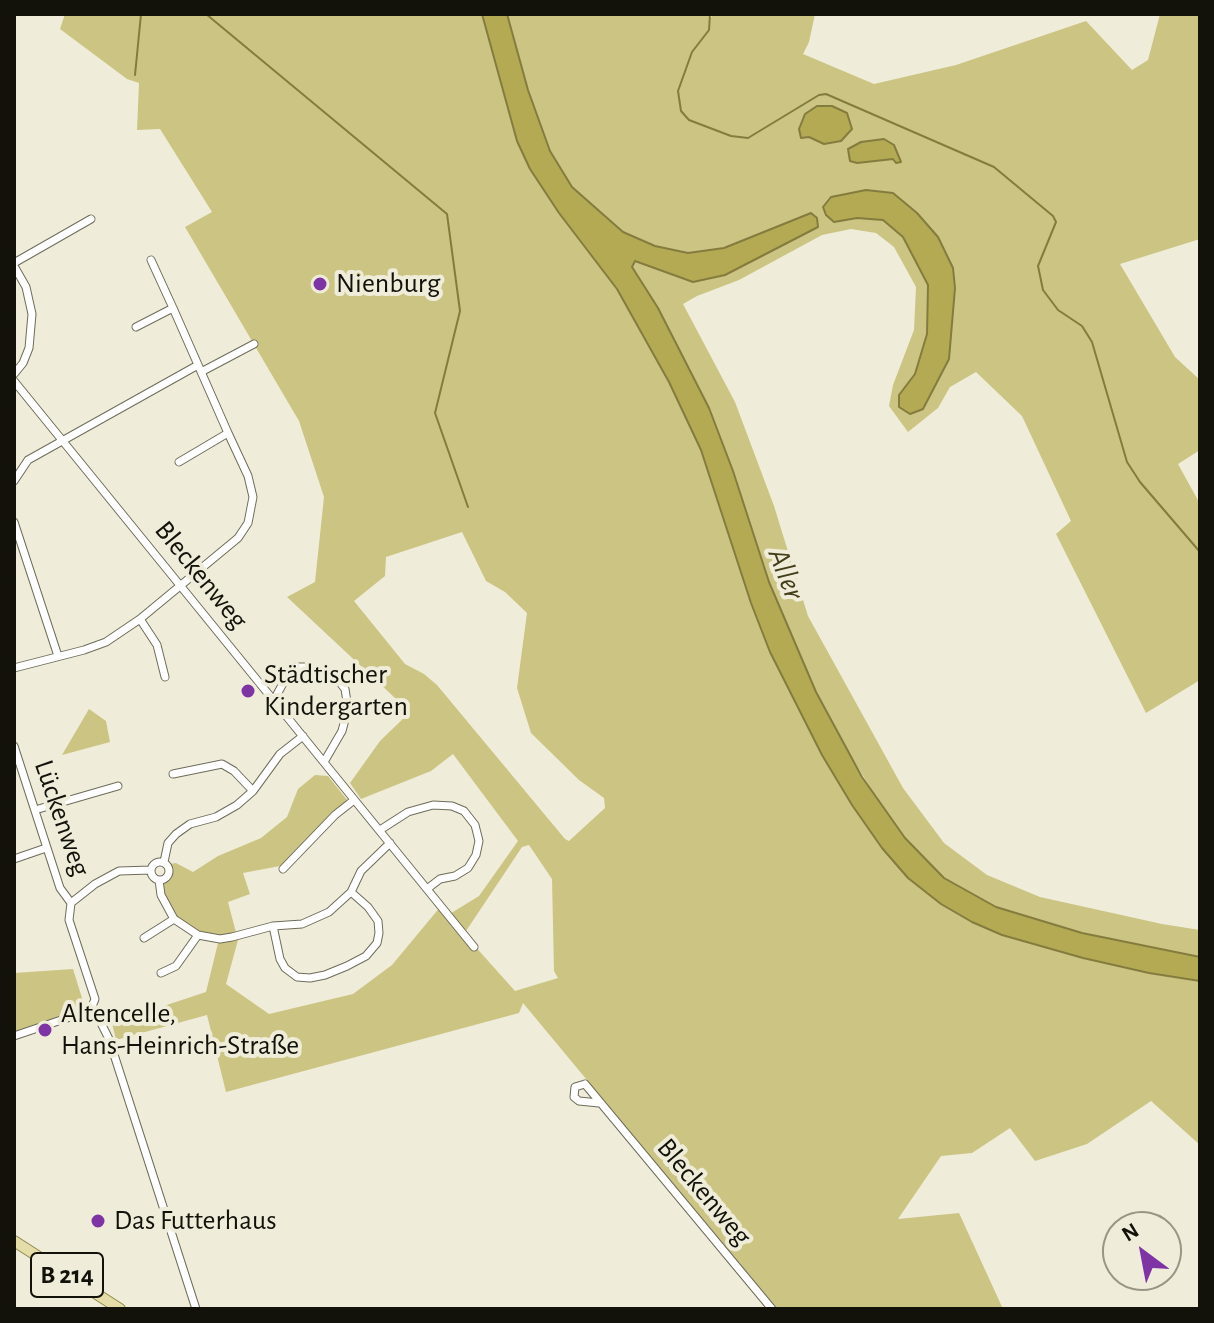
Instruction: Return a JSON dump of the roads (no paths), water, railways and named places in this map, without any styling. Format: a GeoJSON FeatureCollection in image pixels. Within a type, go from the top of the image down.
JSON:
{"type":"FeatureCollection","features":[{"type":"Feature","properties":{"kind":"main road","name":"B 214"},"geometry":{"type":"LineString","coordinates":[[14,1241],[120,1309]]}},
{"type":"Feature","properties":{"kind":"street"},"geometry":{"type":"LineString","coordinates":[[14,374],[29,348],[32,314],[26,287],[14,264],[91,219]]}},
{"type":"Feature","properties":{"kind":"street"},"geometry":{"type":"LineString","coordinates":[[14,668],[106,642],[140,619],[232,544],[248,523],[253,497],[248,476],[151,260]]}},
{"type":"Feature","properties":{"kind":"street"},"geometry":{"type":"LineString","coordinates":[[136,327],[173,308]]}},
{"type":"Feature","properties":{"kind":"street"},"geometry":{"type":"LineString","coordinates":[[14,481],[28,460],[200,368],[254,344]]}},
{"type":"Feature","properties":{"kind":"street","name":"Bleckenweg"},"geometry":{"type":"LineString","coordinates":[[14,381],[474,947]]}},
{"type":"Feature","properties":{"kind":"street"},"geometry":{"type":"LineString","coordinates":[[179,462],[228,433]]}},
{"type":"Feature","properties":{"kind":"street"},"geometry":{"type":"LineString","coordinates":[[14,522],[58,656]]}},
{"type":"Feature","properties":{"kind":"street"},"geometry":{"type":"LineString","coordinates":[[140,619],[157,645],[165,677]]}},
{"type":"Feature","properties":{"kind":"street"},"geometry":{"type":"LineString","coordinates":[[274,700],[288,674],[296,667],[311,667],[338,680],[345,689],[348,708],[342,731],[324,762]]}},
{"type":"Feature","properties":{"kind":"street"},"geometry":{"type":"LineString","coordinates":[[164,862],[168,843],[176,834],[190,824],[216,817],[237,805],[253,791],[280,754],[303,736]]}},
{"type":"Feature","properties":{"kind":"street","name":"Lückenweg"},"geometry":{"type":"LineString","coordinates":[[14,746],[60,888],[71,903],[69,920],[95,999],[89,1014]]}},
{"type":"Feature","properties":{"kind":"street"},"geometry":{"type":"LineString","coordinates":[[173,774],[222,764],[234,771],[253,791]]}},
{"type":"Feature","properties":{"kind":"street"},"geometry":{"type":"LineString","coordinates":[[35,810],[118,786]]}},
{"type":"Feature","properties":{"kind":"street"},"geometry":{"type":"LineString","coordinates":[[283,869],[335,815],[354,800]]}},
{"type":"Feature","properties":{"kind":"street"},"geometry":{"type":"LineString","coordinates":[[380,830],[408,812],[433,805],[452,806],[464,811],[475,825],[479,841],[476,855],[468,868],[455,876],[440,879],[427,889]]}},
{"type":"Feature","properties":{"kind":"street"},"geometry":{"type":"LineString","coordinates":[[159,880],[161,895],[174,919],[198,935],[226,938],[273,926],[302,924],[329,912],[351,892],[361,871],[390,843]]}},
{"type":"Feature","properties":{"kind":"street"},"geometry":{"type":"LineString","coordinates":[[14,859],[46,848]]}},
{"type":"Feature","properties":{"kind":"street"},"geometry":{"type":"LineString","coordinates":[[151,870],[156,863],[164,862]]}},
{"type":"Feature","properties":{"kind":"street"},"geometry":{"type":"LineString","coordinates":[[159,880],[169,875],[170,869],[164,862]]}},
{"type":"Feature","properties":{"kind":"street"},"geometry":{"type":"LineString","coordinates":[[71,903],[95,884],[119,871],[151,870]]}},
{"type":"Feature","properties":{"kind":"street"},"geometry":{"type":"LineString","coordinates":[[151,870],[154,878],[159,880]]}},
{"type":"Feature","properties":{"kind":"street"},"geometry":{"type":"LineString","coordinates":[[273,926],[280,959],[285,968],[297,977],[325,975],[347,966],[366,956],[377,943],[379,933],[378,921],[351,892]]}},
{"type":"Feature","properties":{"kind":"street"},"geometry":{"type":"LineString","coordinates":[[144,938],[174,919]]}},
{"type":"Feature","properties":{"kind":"street"},"geometry":{"type":"LineString","coordinates":[[161,973],[176,966],[198,935]]}},
{"type":"Feature","properties":{"kind":"street"},"geometry":{"type":"LineString","coordinates":[[14,1036],[79,1014],[89,1014],[100,1021],[109,1039],[196,1309]]}},
{"type":"Feature","properties":{"kind":"street","name":"Bleckenweg"},"geometry":{"type":"LineString","coordinates":[[601,1103],[579,1101],[574,1097],[575,1087],[585,1082],[772,1309]]}},
{"type":"Feature","properties":{"kind":"waterway"},"geometry":{"type":"LineString","coordinates":[[135,75],[141,14]]}},
{"type":"Feature","properties":{"kind":"waterway"},"geometry":{"type":"LineString","coordinates":[[206,14],[447,214],[460,311],[435,413],[468,507]]}},
{"type":"Feature","properties":{"kind":"waterway"},"geometry":{"type":"LineString","coordinates":[[710,14],[709,30],[692,52],[678,91],[681,111],[689,120],[731,136],[748,138],[819,95],[826,94],[994,167],[1053,216],[1056,222],[1038,266],[1043,290],[1058,310],[1082,326],[1092,342],[1127,462],[1140,482],[1200,552]]}},
{"type":"Feature","properties":{"kind":"place","name":"Nienburg"},"geometry":{"type":"Point","coordinates":[320,284]}},
{"type":"Feature","properties":{"kind":"place","name":"Städtischer Kindergarten"},"geometry":{"type":"Point","coordinates":[248,691]}},
{"type":"Feature","properties":{"kind":"place","name":"Altencelle, Hans-Heinrich-Straße"},"geometry":{"type":"Point","coordinates":[45,1030]}},
{"type":"Feature","properties":{"kind":"place","name":"Das Futterhaus"},"geometry":{"type":"Point","coordinates":[98,1221]}},
{"type":"Feature","properties":{"kind":"water label","name":"Aller"},"geometry":{"type":"Point","coordinates":[786,574]}}]}
